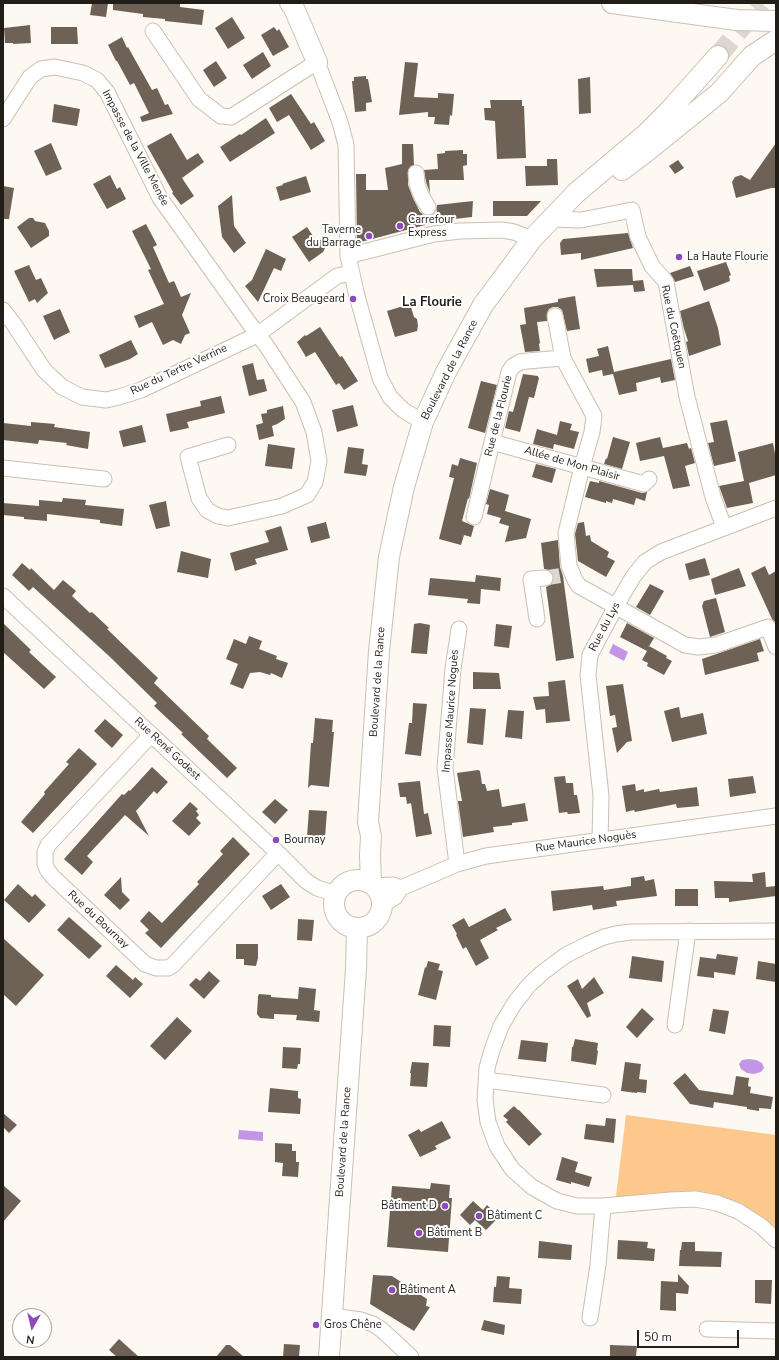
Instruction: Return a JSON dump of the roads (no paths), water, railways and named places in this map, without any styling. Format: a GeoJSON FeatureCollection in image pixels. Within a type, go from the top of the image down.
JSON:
{"type":"FeatureCollection","features":[{"type":"Feature","properties":{"kind":"main road"},"geometry":{"type":"LineString","coordinates":[[290,3],[293,6],[317,62]]}},
{"type":"Feature","properties":{"kind":"main road"},"geometry":{"type":"LineString","coordinates":[[612,3],[721,18],[776,21]]}},
{"type":"Feature","properties":{"kind":"main road"},"geometry":{"type":"LineString","coordinates":[[576,193],[617,174],[646,152],[719,93],[752,56],[776,40]]}},
{"type":"Feature","properties":{"kind":"main road","name":"Boulevard de la Rance"},"geometry":{"type":"LineString","coordinates":[[366,883],[370,855],[371,836],[368,822],[379,651],[390,557],[404,487],[423,422],[446,372],[483,305],[532,239],[576,193],[646,134],[718,56]]}},
{"type":"Feature","properties":{"kind":"main road"},"geometry":{"type":"LineString","coordinates":[[346,883],[366,883],[379,891],[382,905],[381,912],[372,924],[358,928],[350,926],[338,917],[334,902],[336,894],[346,883]]}},
{"type":"Feature","properties":{"kind":"main road","name":"Boulevard de la Rance"},"geometry":{"type":"LineString","coordinates":[[329,1357],[356,977],[358,928]]}},
{"type":"Feature","properties":{"kind":"street"},"geometry":{"type":"LineString","coordinates":[[153,31],[199,99],[221,116],[231,117],[317,62],[331,95],[346,146],[348,256],[351,273],[380,378],[390,397],[403,410],[423,422]]}},
{"type":"Feature","properties":{"kind":"street","name":"Impasse de la Ville Menée"},"geometry":{"type":"LineString","coordinates":[[3,119],[30,77],[41,70],[55,67],[83,73],[97,80],[107,92],[160,198],[257,335],[270,351],[304,402],[314,432],[319,461],[315,482],[307,495],[282,506],[228,518],[218,516],[207,510],[199,498],[188,457],[228,445]]}},
{"type":"Feature","properties":{"kind":"street"},"geometry":{"type":"LineString","coordinates":[[416,173],[417,184],[431,221]]}},
{"type":"Feature","properties":{"kind":"street","name":"Rue du Coëtquen"},"geometry":{"type":"LineString","coordinates":[[552,219],[581,220],[632,210],[638,237],[652,266],[666,282],[687,397],[713,497],[724,527]]}},
{"type":"Feature","properties":{"kind":"street"},"geometry":{"type":"LineString","coordinates":[[348,256],[431,221],[480,230],[502,230],[514,232],[532,239]]}},
{"type":"Feature","properties":{"kind":"street","name":"Rue du Tertre Verrine"},"geometry":{"type":"LineString","coordinates":[[3,310],[44,370],[62,387],[82,397],[106,400],[141,390],[257,335],[337,276],[351,273]]}},
{"type":"Feature","properties":{"kind":"street"},"geometry":{"type":"LineString","coordinates":[[555,316],[563,358],[594,416],[592,432],[566,533],[569,566],[568,576],[579,586],[685,645],[700,647],[716,646],[768,627],[776,647]]}},
{"type":"Feature","properties":{"kind":"street","name":"Rue de la Flourie"},"geometry":{"type":"LineString","coordinates":[[474,517],[509,372],[513,366],[520,362],[563,358]]}},
{"type":"Feature","properties":{"kind":"street","name":"Allée de Mon Plaisir"},"geometry":{"type":"LineString","coordinates":[[492,442],[644,484],[649,479]]}},
{"type":"Feature","properties":{"kind":"street"},"geometry":{"type":"LineString","coordinates":[[3,468],[104,479]]}},
{"type":"Feature","properties":{"kind":"street","name":"Rue du Lys"},"geometry":{"type":"LineString","coordinates":[[600,840],[601,796],[588,675],[590,655],[633,577],[645,562],[661,552],[776,508]]}},
{"type":"Feature","properties":{"kind":"street"},"geometry":{"type":"LineString","coordinates":[[537,619],[531,579],[545,578]]}},
{"type":"Feature","properties":{"kind":"street","name":"Rue René Godest"},"geometry":{"type":"LineString","coordinates":[[3,596],[278,853],[306,881],[317,888],[336,894]]}},
{"type":"Feature","properties":{"kind":"street","name":"Impasse Maurice Noguès"},"geometry":{"type":"LineString","coordinates":[[456,864],[445,768],[454,665],[459,629]]}},
{"type":"Feature","properties":{"kind":"street","name":"Rue du Bournay"},"geometry":{"type":"LineString","coordinates":[[151,735],[48,845],[45,852],[45,864],[53,877],[145,964],[156,968],[168,968],[173,965],[278,853]]}},
{"type":"Feature","properties":{"kind":"street","name":"Rue Maurice Noguès"},"geometry":{"type":"LineString","coordinates":[[382,905],[395,897],[401,888],[456,864],[486,856],[776,816]]}},
{"type":"Feature","properties":{"kind":"street"},"geometry":{"type":"LineString","coordinates":[[366,883],[393,885],[401,888]]}},
{"type":"Feature","properties":{"kind":"street"},"geometry":{"type":"LineString","coordinates":[[776,931],[642,931],[616,934],[588,944],[566,955],[529,985],[514,1004],[501,1026],[487,1068],[485,1100],[488,1122],[497,1146],[512,1169],[532,1187],[557,1201],[577,1206],[603,1206],[695,1199],[717,1203],[738,1211],[761,1226],[776,1240]]}},
{"type":"Feature","properties":{"kind":"street"},"geometry":{"type":"LineString","coordinates":[[675,1025],[688,931]]}},
{"type":"Feature","properties":{"kind":"street"},"geometry":{"type":"LineString","coordinates":[[486,1080],[603,1095]]}},
{"type":"Feature","properties":{"kind":"street"},"geometry":{"type":"LineString","coordinates":[[590,1318],[598,1265],[603,1206]]}},
{"type":"Feature","properties":{"kind":"street"},"geometry":{"type":"LineString","coordinates":[[332,1316],[361,1320],[373,1324],[382,1330],[411,1357]]}},
{"type":"Feature","properties":{"kind":"street"},"geometry":{"type":"LineString","coordinates":[[707,1329],[776,1331]]}},
{"type":"Feature","properties":{"kind":"tunnel"},"geometry":{"type":"LineString","coordinates":[[718,56],[761,3]]}},
{"type":"Feature","properties":{"kind":"tunnel"},"geometry":{"type":"LineString","coordinates":[[428,207],[432,221]]}},
{"type":"Feature","properties":{"kind":"tunnel"},"geometry":{"type":"LineString","coordinates":[[545,578],[563,575]]}},
{"type":"Feature","properties":{"kind":"place","name":"Carrefour Express"},"geometry":{"type":"Point","coordinates":[400,226]}},
{"type":"Feature","properties":{"kind":"place","name":"Taverne du Barrage"},"geometry":{"type":"Point","coordinates":[369,236]}},
{"type":"Feature","properties":{"kind":"place","name":"La Haute Flourie"},"geometry":{"type":"Point","coordinates":[679,257]}},
{"type":"Feature","properties":{"kind":"place","name":"Croix Beaugeard"},"geometry":{"type":"Point","coordinates":[353,299]}},
{"type":"Feature","properties":{"kind":"place","name":"Bournay"},"geometry":{"type":"Point","coordinates":[276,840]}},
{"type":"Feature","properties":{"kind":"place","name":"Bâtiment D"},"geometry":{"type":"Point","coordinates":[445,1206]}},
{"type":"Feature","properties":{"kind":"place","name":"Bâtiment C"},"geometry":{"type":"Point","coordinates":[479,1216]}},
{"type":"Feature","properties":{"kind":"place","name":"Bâtiment B"},"geometry":{"type":"Point","coordinates":[419,1233]}},
{"type":"Feature","properties":{"kind":"place","name":"Bâtiment A"},"geometry":{"type":"Point","coordinates":[392,1290]}},
{"type":"Feature","properties":{"kind":"place","name":"Gros Chêne"},"geometry":{"type":"Point","coordinates":[316,1325]}},
{"type":"Feature","properties":{"kind":"district","name":"La Flourie"},"geometry":{"type":"Point","coordinates":[432,303]}}]}
